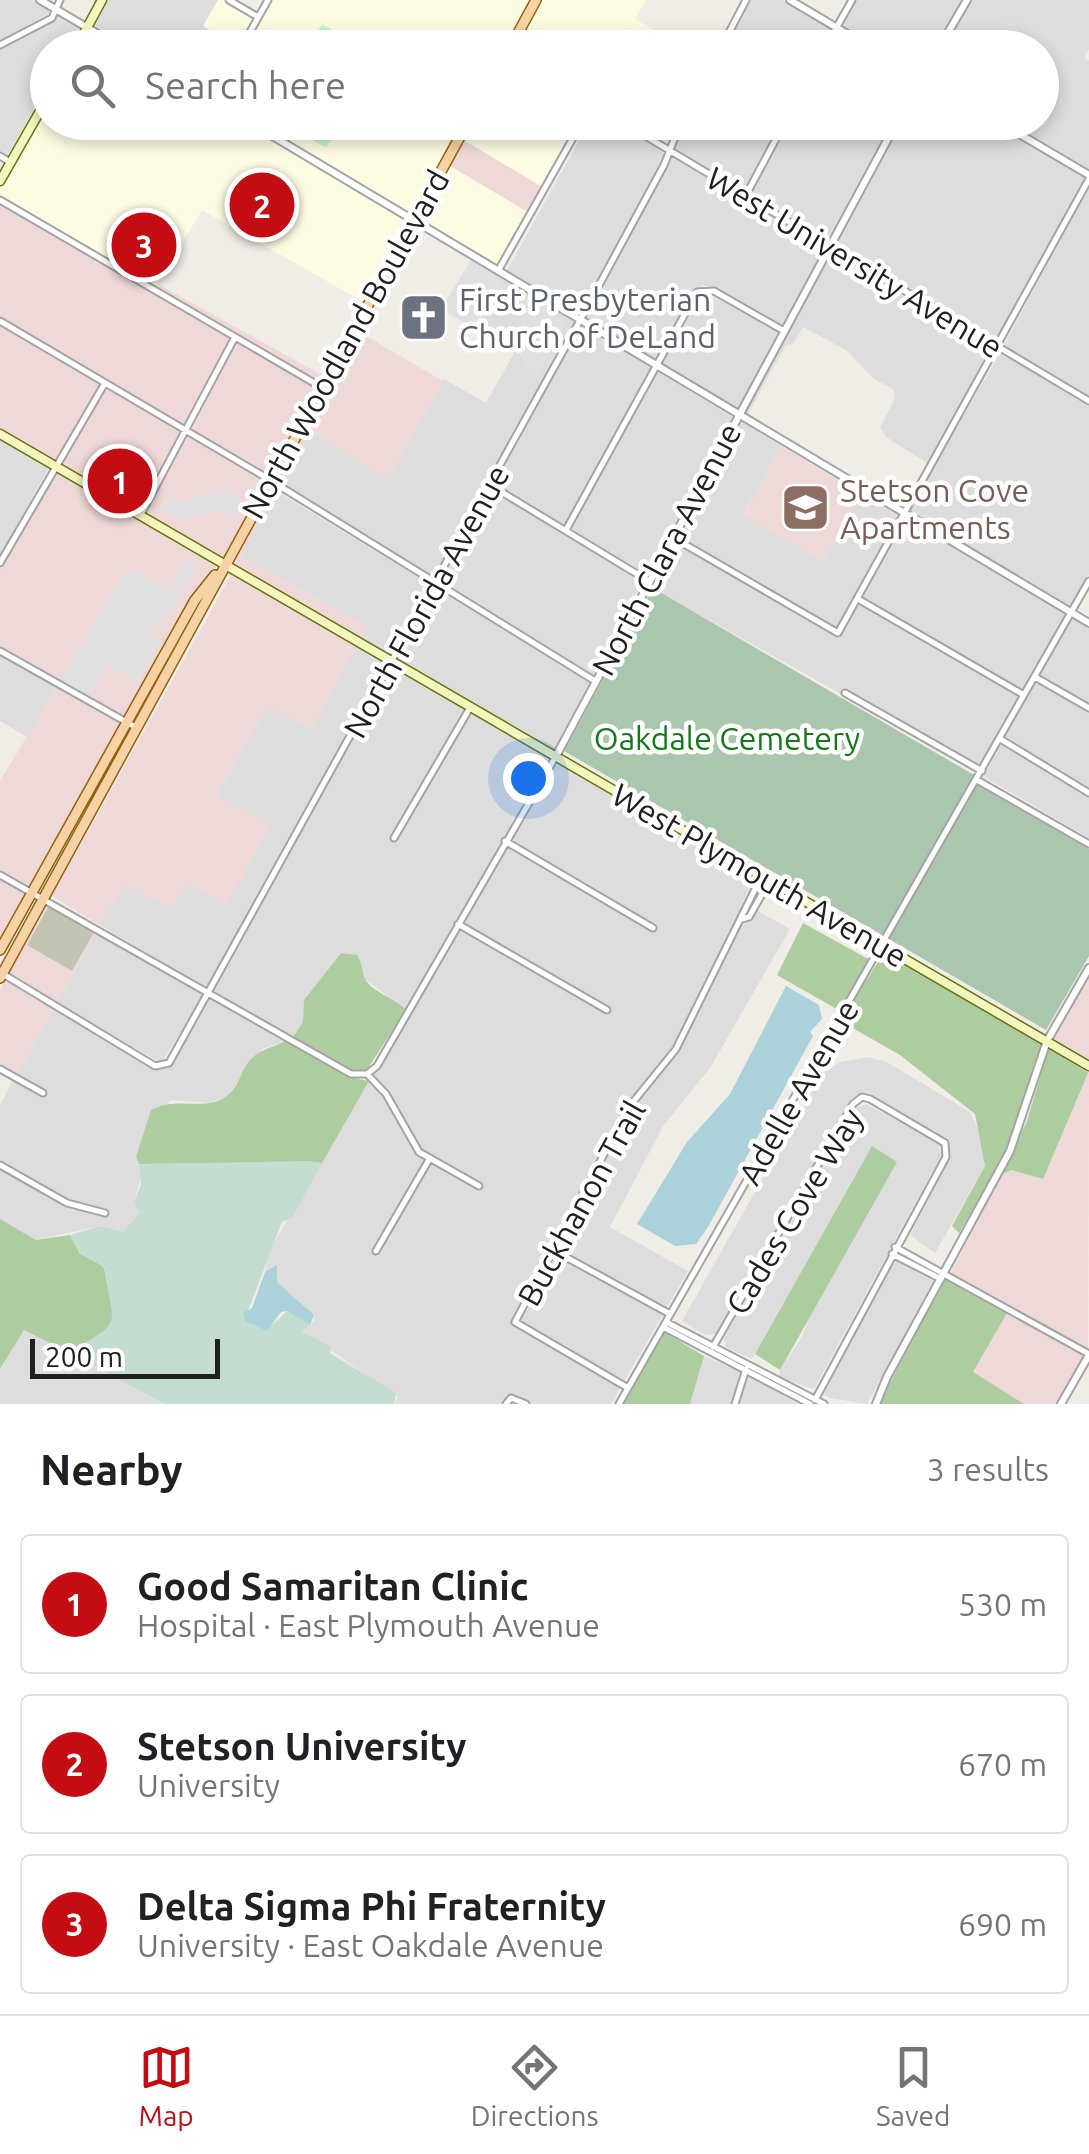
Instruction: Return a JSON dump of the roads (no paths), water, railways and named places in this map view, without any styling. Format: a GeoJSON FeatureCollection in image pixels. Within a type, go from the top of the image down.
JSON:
{"type":"FeatureCollection","features":[{"type":"Feature","properties":{"kind":"main road"},"geometry":{"type":"LineString","coordinates":[[86,30],[102,0]]}},
{"type":"Feature","properties":{"kind":"main road"},"geometry":{"type":"LineString","coordinates":[[520,30],[536,0]]}},
{"type":"Feature","properties":{"kind":"main road"},"geometry":{"type":"LineString","coordinates":[[0,181],[30,128]]}},
{"type":"Feature","properties":{"kind":"main road","name":"North Woodland Boulevard"},"geometry":{"type":"LineString","coordinates":[[1,975],[206,608],[223,565],[458,140]]}},
{"type":"Feature","properties":{"kind":"main road","name":"West Plymouth Avenue"},"geometry":{"type":"LineString","coordinates":[[0,434],[1089,1066]]}},
{"type":"Feature","properties":{"kind":"main road","name":"North Woodland Boulevard"},"geometry":{"type":"LineString","coordinates":[[0,950],[195,600],[223,565]]}},
{"type":"Feature","properties":{"kind":"street"},"geometry":{"type":"LineString","coordinates":[[40,0],[93,30]]}},
{"type":"Feature","properties":{"kind":"street"},"geometry":{"type":"LineString","coordinates":[[0,45],[52,18],[60,0]]}},
{"type":"Feature","properties":{"kind":"street"},"geometry":{"type":"LineString","coordinates":[[229,0],[258,17]]}},
{"type":"Feature","properties":{"kind":"street"},"geometry":{"type":"LineString","coordinates":[[251,30],[268,0]]}},
{"type":"Feature","properties":{"kind":"street"},"geometry":{"type":"LineString","coordinates":[[730,30],[746,0]]}},
{"type":"Feature","properties":{"kind":"street"},"geometry":{"type":"LineString","coordinates":[[790,0],[841,30]]}},
{"type":"Feature","properties":{"kind":"street"},"geometry":{"type":"LineString","coordinates":[[834,30],[852,0]]}},
{"type":"Feature","properties":{"kind":"street"},"geometry":{"type":"LineString","coordinates":[[949,30],[966,0]]}},
{"type":"Feature","properties":{"kind":"street"},"geometry":{"type":"LineString","coordinates":[[278,140],[1089,622]]}},
{"type":"Feature","properties":{"kind":"street"},"geometry":{"type":"LineString","coordinates":[[498,271],[572,140]]}},
{"type":"Feature","properties":{"kind":"street","name":"West University Avenue"},"geometry":{"type":"LineString","coordinates":[[652,140],[1089,401]]}},
{"type":"Feature","properties":{"kind":"street","name":"North Florida Avenue"},"geometry":{"type":"LineString","coordinates":[[1,975],[155,1066],[169,1062],[490,485],[664,165],[672,140]]}},
{"type":"Feature","properties":{"kind":"street"},"geometry":{"type":"LineString","coordinates":[[745,197],[775,140]]}},
{"type":"Feature","properties":{"kind":"street","name":"North Clara Avenue"},"geometry":{"type":"LineString","coordinates":[[367,1074],[377,1066],[556,756],[887,140]]}},
{"type":"Feature","properties":{"kind":"street"},"geometry":{"type":"LineString","coordinates":[[672,537],[838,633],[1089,177],[1028,140]]}},
{"type":"Feature","properties":{"kind":"street"},"geometry":{"type":"LineString","coordinates":[[0,156],[10,162]]}},
{"type":"Feature","properties":{"kind":"street"},"geometry":{"type":"LineString","coordinates":[[0,200],[321,387]]}},
{"type":"Feature","properties":{"kind":"street"},"geometry":{"type":"LineString","coordinates":[[566,530],[698,292],[704,289],[784,331]]}},
{"type":"Feature","properties":{"kind":"street"},"geometry":{"type":"LineString","coordinates":[[0,321],[595,681]]}},
{"type":"Feature","properties":{"kind":"street"},"geometry":{"type":"LineString","coordinates":[[140,516],[235,337]]}},
{"type":"Feature","properties":{"kind":"street"},"geometry":{"type":"LineString","coordinates":[[0,563],[106,383]]}},
{"type":"Feature","properties":{"kind":"street"},"geometry":{"type":"LineString","coordinates":[[490,485],[648,580]]}},
{"type":"Feature","properties":{"kind":"street","name":"Adelle Avenue"},"geometry":{"type":"LineString","coordinates":[[619,1404],[803,1079],[884,947],[1089,581]]}},
{"type":"Feature","properties":{"kind":"street"},"geometry":{"type":"LineString","coordinates":[[858,599],[1024,696]]}},
{"type":"Feature","properties":{"kind":"street"},"geometry":{"type":"LineString","coordinates":[[0,651],[139,729]]}},
{"type":"Feature","properties":{"kind":"street"},"geometry":{"type":"LineString","coordinates":[[1036,677],[1089,708]]}},
{"type":"Feature","properties":{"kind":"street"},"geometry":{"type":"LineString","coordinates":[[845,693],[982,771]]}},
{"type":"Feature","properties":{"kind":"street"},"geometry":{"type":"LineString","coordinates":[[394,838],[471,706]]}},
{"type":"Feature","properties":{"kind":"street"},"geometry":{"type":"LineString","coordinates":[[1000,740],[1089,792]]}},
{"type":"Feature","properties":{"kind":"street"},"geometry":{"type":"LineString","coordinates":[[977,780],[1089,844]]}},
{"type":"Feature","properties":{"kind":"street"},"geometry":{"type":"LineString","coordinates":[[505,841],[653,928]]}},
{"type":"Feature","properties":{"kind":"street"},"geometry":{"type":"LineString","coordinates":[[0,875],[46,897],[351,1074],[367,1074],[386,1094],[419,1152],[479,1186]]}},
{"type":"Feature","properties":{"kind":"street","name":"Buckhanon Trail"},"geometry":{"type":"LineString","coordinates":[[628,1388],[515,1322],[629,1108],[676,1049],[766,878]]}},
{"type":"Feature","properties":{"kind":"street"},"geometry":{"type":"LineString","coordinates":[[458,924],[607,1010]]}},
{"type":"Feature","properties":{"kind":"street"},"geometry":{"type":"LineString","coordinates":[[876,1404],[1010,1151],[1047,1041],[1089,968]]}},
{"type":"Feature","properties":{"kind":"street"},"geometry":{"type":"LineString","coordinates":[[0,1068],[43,1093]]}},
{"type":"Feature","properties":{"kind":"street","name":"Cades Cove Way"},"geometry":{"type":"LineString","coordinates":[[713,1347],[853,1104],[862,1098],[945,1144],[946,1157],[813,1402]]}},
{"type":"Feature","properties":{"kind":"street"},"geometry":{"type":"LineString","coordinates":[[376,1252],[430,1158]]}},
{"type":"Feature","properties":{"kind":"street"},"geometry":{"type":"LineString","coordinates":[[0,1166],[67,1203],[105,1213]]}},
{"type":"Feature","properties":{"kind":"street"},"geometry":{"type":"LineString","coordinates":[[553,1250],[670,1314]]}},
{"type":"Feature","properties":{"kind":"street"},"geometry":{"type":"LineString","coordinates":[[894,1250],[1089,1354],[1061,1404]]}},
{"type":"Feature","properties":{"kind":"street"},"geometry":{"type":"LineString","coordinates":[[665,1324],[747,1368]]}},
{"type":"Feature","properties":{"kind":"street"},"geometry":{"type":"LineString","coordinates":[[665,1324],[813,1402],[824,1404]]}},
{"type":"Feature","properties":{"kind":"street"},"geometry":{"type":"LineString","coordinates":[[735,1404],[747,1368]]}},
{"type":"Feature","properties":{"kind":"street"},"geometry":{"type":"LineString","coordinates":[[506,1404],[511,1398],[526,1404]]}},
{"type":"Feature","properties":{"kind":"water"},"geometry":{"type":"Polygon","coordinates":[[[786,986],[819,1005],[822,1019],[810,1032],[813,1036],[708,1227],[696,1244],[675,1246],[637,1224],[687,1142],[730,1094],[786,986]]]}},
{"type":"Feature","properties":{"kind":"water"},"geometry":{"type":"Polygon","coordinates":[[[277,1265],[277,1282],[314,1315],[310,1325],[287,1311],[281,1312],[267,1331],[245,1321],[243,1313],[252,1308],[265,1272],[277,1265]]]}},
{"type":"Feature","properties":{"kind":"place","name":"Stetson University"},"geometry":{"type":"Point","coordinates":[262,205]}},
{"type":"Feature","properties":{"kind":"place","name":"Delta Sigma Phi Fraternity"},"geometry":{"type":"Point","coordinates":[144,245]}},
{"type":"Feature","properties":{"kind":"place","name":"First Presbyterian Church of DeLand"},"geometry":{"type":"Point","coordinates":[424,317]}},
{"type":"Feature","properties":{"kind":"place","name":"Good Samaritan Clinic"},"geometry":{"type":"Point","coordinates":[120,481]}},
{"type":"Feature","properties":{"kind":"place","name":"Stetson Cove Apartments"},"geometry":{"type":"Point","coordinates":[805,508]}},
{"type":"Feature","properties":{"kind":"park label","name":"Oakdale Cemetery"},"geometry":{"type":"Point","coordinates":[727,738]}}]}
